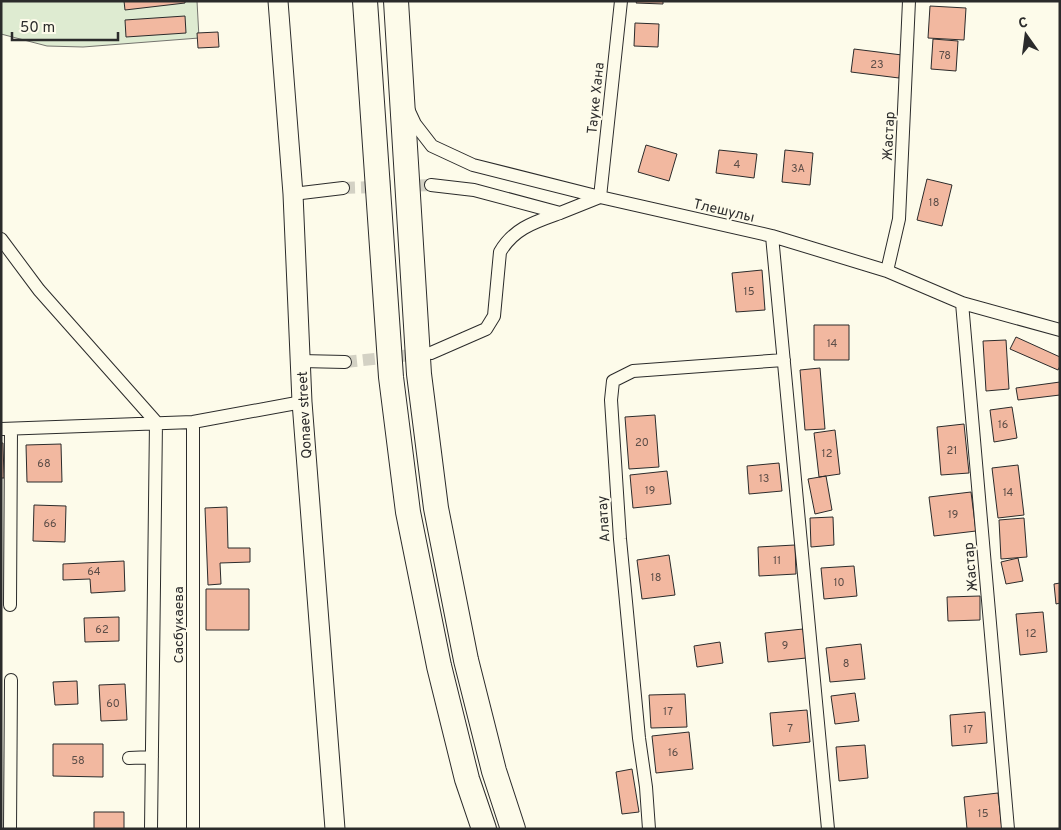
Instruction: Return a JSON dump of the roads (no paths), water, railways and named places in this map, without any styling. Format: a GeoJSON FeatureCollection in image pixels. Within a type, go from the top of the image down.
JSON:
{"type":"FeatureCollection","features":[{"type":"Feature","properties":{"kind":"highway"},"geometry":{"type":"LineString","coordinates":[[365,1],[391,377],[408,512],[439,666],[467,779],[484,829]]}},
{"type":"Feature","properties":{"kind":"highway"},"geometry":{"type":"LineString","coordinates":[[396,1],[419,374],[436,508],[466,660],[494,771],[513,829]]}},
{"type":"Feature","properties":{"kind":"main road","name":"Qonaev street"},"geometry":{"type":"LineString","coordinates":[[278,1],[293,194],[302,402],[335,829]]}},
{"type":"Feature","properties":{"kind":"street","name":"Тауке Хана"},"geometry":{"type":"LineString","coordinates":[[600,197],[621,1]]}},
{"type":"Feature","properties":{"kind":"street","name":"Жастар"},"geometry":{"type":"LineString","coordinates":[[887,271],[899,219],[909,1]]}},
{"type":"Feature","properties":{"kind":"street","name":"Тлешулы"},"geometry":{"type":"LineString","coordinates":[[402,99],[415,124],[432,146],[473,165],[600,197],[772,236],[887,271],[962,303],[1060,330]]}},
{"type":"Feature","properties":{"kind":"street"},"geometry":{"type":"LineString","coordinates":[[431,185],[474,190],[560,213]]}},
{"type":"Feature","properties":{"kind":"street"},"geometry":{"type":"LineString","coordinates":[[293,194],[343,188]]}},
{"type":"Feature","properties":{"kind":"street"},"geometry":{"type":"LineString","coordinates":[[431,353],[486,329],[494,316],[500,252],[506,243],[525,226],[600,197]]}},
{"type":"Feature","properties":{"kind":"street"},"geometry":{"type":"LineString","coordinates":[[772,236],[828,829]]}},
{"type":"Feature","properties":{"kind":"street"},"geometry":{"type":"LineString","coordinates":[[1,239],[39,290],[156,422]]}},
{"type":"Feature","properties":{"kind":"street","name":"Жастар"},"geometry":{"type":"LineString","coordinates":[[962,303],[1008,829]]}},
{"type":"Feature","properties":{"kind":"street","name":"Алатау"},"geometry":{"type":"LineString","coordinates":[[649,829],[620,539],[611,410],[613,381],[633,371],[784,360]]}},
{"type":"Feature","properties":{"kind":"street"},"geometry":{"type":"LineString","coordinates":[[301,361],[345,362]]}},
{"type":"Feature","properties":{"kind":"street"},"geometry":{"type":"LineString","coordinates":[[10,605],[6,429],[193,422],[302,402]]}},
{"type":"Feature","properties":{"kind":"street","name":"Сасбукаева"},"geometry":{"type":"LineString","coordinates":[[151,829],[156,422]]}},
{"type":"Feature","properties":{"kind":"street","name":"Сасбукаева"},"geometry":{"type":"LineString","coordinates":[[193,422],[193,829]]}},
{"type":"Feature","properties":{"kind":"street"},"geometry":{"type":"LineString","coordinates":[[10,829],[12,680]]}},
{"type":"Feature","properties":{"kind":"street"},"geometry":{"type":"LineString","coordinates":[[129,758],[152,757]]}},
{"type":"Feature","properties":{"kind":"tunnel"},"geometry":{"type":"LineString","coordinates":[[343,188],[431,185]]}},
{"type":"Feature","properties":{"kind":"tunnel"},"geometry":{"type":"LineString","coordinates":[[345,362],[421,354]]}}]}
